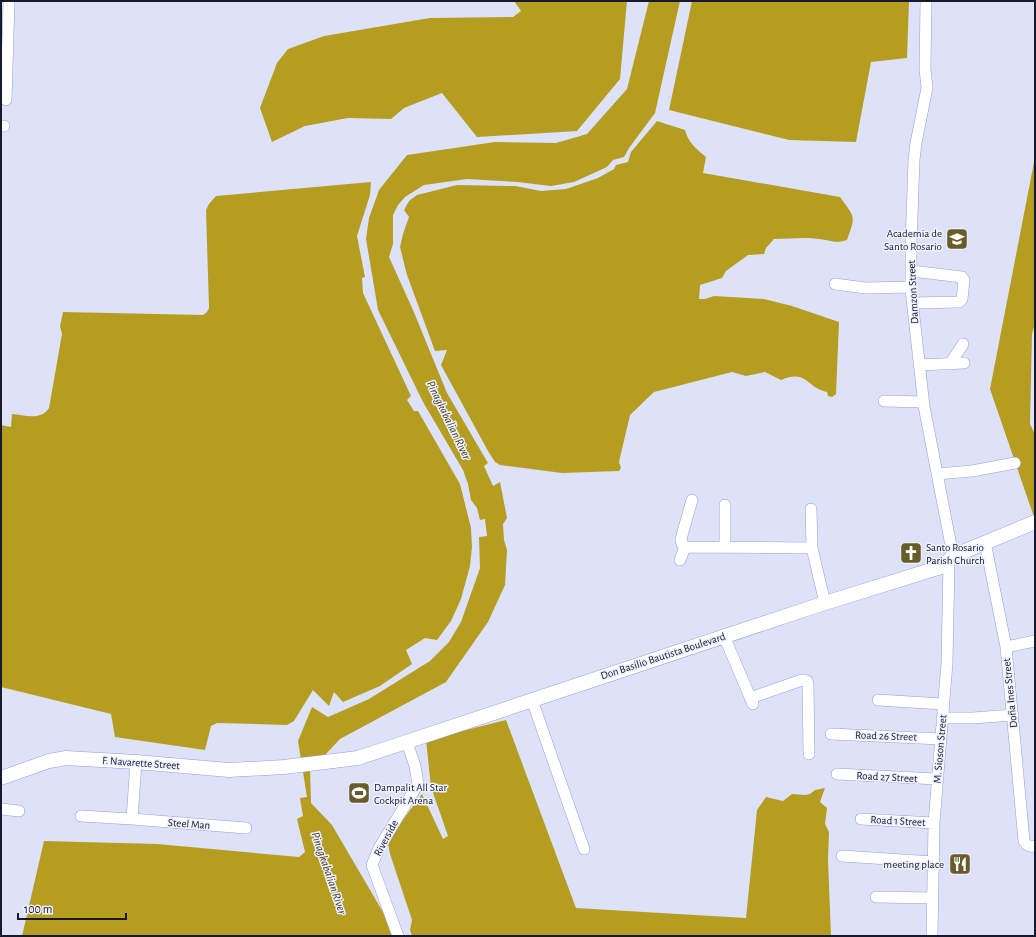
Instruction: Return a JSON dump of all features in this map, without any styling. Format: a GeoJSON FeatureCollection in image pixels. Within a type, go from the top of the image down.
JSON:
{"type":"FeatureCollection","features":[{"type":"Feature","properties":{"kind":"main road","name":"Don Basilio Bautista Boulevard"},"geometry":{"type":"LineString","coordinates":[[284,766],[358,758],[825,602],[944,566],[951,559],[985,542],[1030,524]]}},
{"type":"Feature","properties":{"kind":"main road","name":"F. Navarette Street"},"geometry":{"type":"LineString","coordinates":[[1,778],[49,761],[66,758],[229,770],[284,766]]}},
{"type":"Feature","properties":{"kind":"street"},"geometry":{"type":"LineString","coordinates":[[6,100],[9,1]]}},
{"type":"Feature","properties":{"kind":"street","name":"Damzon Street"},"geometry":{"type":"LineString","coordinates":[[926,1],[927,88],[914,160],[911,287],[923,402],[951,559]]}},
{"type":"Feature","properties":{"kind":"street"},"geometry":{"type":"LineString","coordinates":[[911,271],[962,277],[964,280],[962,299],[959,302],[912,303]]}},
{"type":"Feature","properties":{"kind":"street"},"geometry":{"type":"LineString","coordinates":[[835,284],[865,288],[911,287]]}},
{"type":"Feature","properties":{"kind":"street"},"geometry":{"type":"LineString","coordinates":[[950,364],[963,344]]}},
{"type":"Feature","properties":{"kind":"street"},"geometry":{"type":"LineString","coordinates":[[919,365],[964,363]]}},
{"type":"Feature","properties":{"kind":"street"},"geometry":{"type":"LineString","coordinates":[[884,401],[923,402]]}},
{"type":"Feature","properties":{"kind":"street"},"geometry":{"type":"LineString","coordinates":[[936,474],[972,471],[1014,464]]}},
{"type":"Feature","properties":{"kind":"street"},"geometry":{"type":"LineString","coordinates":[[680,560],[684,547],[681,539],[692,500]]}},
{"type":"Feature","properties":{"kind":"street"},"geometry":{"type":"LineString","coordinates":[[725,504],[725,547]]}},
{"type":"Feature","properties":{"kind":"street"},"geometry":{"type":"LineString","coordinates":[[811,508],[812,548],[825,602]]}},
{"type":"Feature","properties":{"kind":"street","name":"Doña Ines Street"},"geometry":{"type":"LineString","coordinates":[[985,542],[1006,647],[1024,841],[1031,845]]}},
{"type":"Feature","properties":{"kind":"street"},"geometry":{"type":"LineString","coordinates":[[684,547],[812,548]]}},
{"type":"Feature","properties":{"kind":"street","name":"M. Sioson Street"},"geometry":{"type":"LineString","coordinates":[[932,936],[934,823],[947,663],[951,559]]}},
{"type":"Feature","properties":{"kind":"street"},"geometry":{"type":"LineString","coordinates":[[724,636],[751,701],[802,680],[806,681],[808,684],[809,754]]}},
{"type":"Feature","properties":{"kind":"street"},"geometry":{"type":"LineString","coordinates":[[1006,647],[1035,641]]}},
{"type":"Feature","properties":{"kind":"street"},"geometry":{"type":"LineString","coordinates":[[532,700],[584,849]]}},
{"type":"Feature","properties":{"kind":"street"},"geometry":{"type":"LineString","coordinates":[[878,700],[943,704]]}},
{"type":"Feature","properties":{"kind":"street"},"geometry":{"type":"LineString","coordinates":[[942,718],[973,718],[1013,715]]}},
{"type":"Feature","properties":{"kind":"street","name":"Road 26 Street"},"geometry":{"type":"LineString","coordinates":[[831,734],[941,739]]}},
{"type":"Feature","properties":{"kind":"street","name":"Riverside"},"geometry":{"type":"LineString","coordinates":[[398,936],[372,865],[379,848],[418,784],[407,742]]}},
{"type":"Feature","properties":{"kind":"street"},"geometry":{"type":"LineString","coordinates":[[132,819],[136,762]]}},
{"type":"Feature","properties":{"kind":"street","name":"Road 27 Street"},"geometry":{"type":"LineString","coordinates":[[836,774],[937,779]]}},
{"type":"Feature","properties":{"kind":"street"},"geometry":{"type":"LineString","coordinates":[[1,809],[19,811]]}},
{"type":"Feature","properties":{"kind":"street","name":"Steel Man"},"geometry":{"type":"LineString","coordinates":[[81,816],[246,828]]}},
{"type":"Feature","properties":{"kind":"street","name":"Road 1 Street"},"geometry":{"type":"LineString","coordinates":[[861,819],[934,823]]}},
{"type":"Feature","properties":{"kind":"street"},"geometry":{"type":"LineString","coordinates":[[842,856],[934,862]]}},
{"type":"Feature","properties":{"kind":"street"},"geometry":{"type":"LineString","coordinates":[[876,897],[932,898]]}},
{"type":"Feature","properties":{"kind":"water"},"geometry":{"type":"Polygon","coordinates":[[[514,1],[627,1],[620,79],[577,131],[477,137],[442,93],[404,108],[391,119],[348,118],[305,126],[272,142],[260,108],[277,63],[288,49],[324,36],[430,18],[513,17],[521,11],[514,1]]]}},
{"type":"Feature","properties":{"kind":"water","name":"Pinagkabalian River"},"geometry":{"type":"Polygon","coordinates":[[[649,1],[680,1],[655,113],[624,157],[613,160],[607,167],[574,182],[551,186],[467,179],[424,185],[405,197],[398,205],[393,215],[393,244],[389,257],[413,310],[447,393],[488,463],[484,466],[493,486],[500,482],[507,518],[503,524],[504,540],[507,550],[505,585],[488,622],[446,682],[340,739],[310,771],[311,803],[332,825],[387,919],[392,936],[22,936],[44,841],[157,844],[299,857],[305,852],[297,819],[303,816],[300,798],[307,797],[298,741],[312,707],[328,717],[369,699],[430,661],[449,642],[461,622],[480,568],[479,537],[487,536],[485,519],[480,520],[477,508],[471,500],[468,484],[463,470],[423,402],[378,310],[366,239],[369,218],[379,190],[407,155],[495,142],[556,143],[587,134],[627,89],[649,1]]]}},
{"type":"Feature","properties":{"kind":"water"},"geometry":{"type":"Polygon","coordinates":[[[692,1],[909,1],[907,58],[871,62],[856,142],[789,140],[669,110],[692,1]]]}},
{"type":"Feature","properties":{"kind":"water"},"geometry":{"type":"Polygon","coordinates":[[[657,121],[685,130],[693,145],[706,157],[703,173],[840,197],[849,209],[853,221],[847,240],[836,242],[808,238],[774,239],[766,248],[764,254],[748,255],[726,271],[722,278],[700,285],[699,299],[714,296],[764,299],[792,306],[839,322],[836,394],[832,397],[828,396],[827,392],[820,390],[802,378],[790,377],[781,380],[765,372],[746,376],[732,372],[654,392],[630,415],[619,462],[621,468],[619,471],[562,473],[500,465],[495,462],[488,451],[441,365],[447,350],[435,351],[407,275],[400,247],[409,217],[404,210],[409,201],[417,195],[457,185],[515,186],[541,191],[566,189],[598,178],[614,169],[616,165],[628,162],[631,152],[657,121]]]}},
{"type":"Feature","properties":{"kind":"water"},"geometry":{"type":"Polygon","coordinates":[[[1035,157],[1035,323],[1032,334],[1030,424],[1035,434],[1035,520],[990,389],[1035,157]]]}},
{"type":"Feature","properties":{"kind":"water"},"geometry":{"type":"Polygon","coordinates":[[[371,182],[370,195],[357,236],[365,277],[362,278],[363,293],[411,396],[407,400],[414,411],[418,411],[460,484],[471,528],[472,547],[470,566],[461,599],[451,621],[437,640],[425,638],[406,650],[412,664],[380,686],[343,702],[334,692],[329,706],[313,690],[294,721],[287,725],[217,723],[211,726],[205,750],[115,737],[111,714],[1,687],[1,425],[11,427],[12,414],[37,416],[42,415],[49,408],[62,334],[60,326],[63,312],[203,315],[209,308],[206,210],[216,196],[371,182]]]}},
{"type":"Feature","properties":{"kind":"water"},"geometry":{"type":"Polygon","coordinates":[[[506,720],[576,908],[746,918],[757,810],[766,797],[783,801],[792,794],[805,795],[810,794],[815,790],[825,788],[820,802],[827,808],[825,824],[829,832],[828,860],[831,936],[412,936],[410,930],[412,920],[390,854],[388,843],[391,836],[422,794],[443,839],[448,836],[431,787],[426,740],[506,720]]]}},
{"type":"Feature","properties":{"kind":"place","name":"Academia de Santo Rosario"},"geometry":{"type":"Point","coordinates":[957,239]}},
{"type":"Feature","properties":{"kind":"place","name":"Santo Rosario Parish Church"},"geometry":{"type":"Point","coordinates":[911,553]}},
{"type":"Feature","properties":{"kind":"place","name":"Dampalit All Star Cockpit Arena"},"geometry":{"type":"Point","coordinates":[359,793]}},
{"type":"Feature","properties":{"kind":"place","name":"meeting place"},"geometry":{"type":"Point","coordinates":[960,864]}}]}
